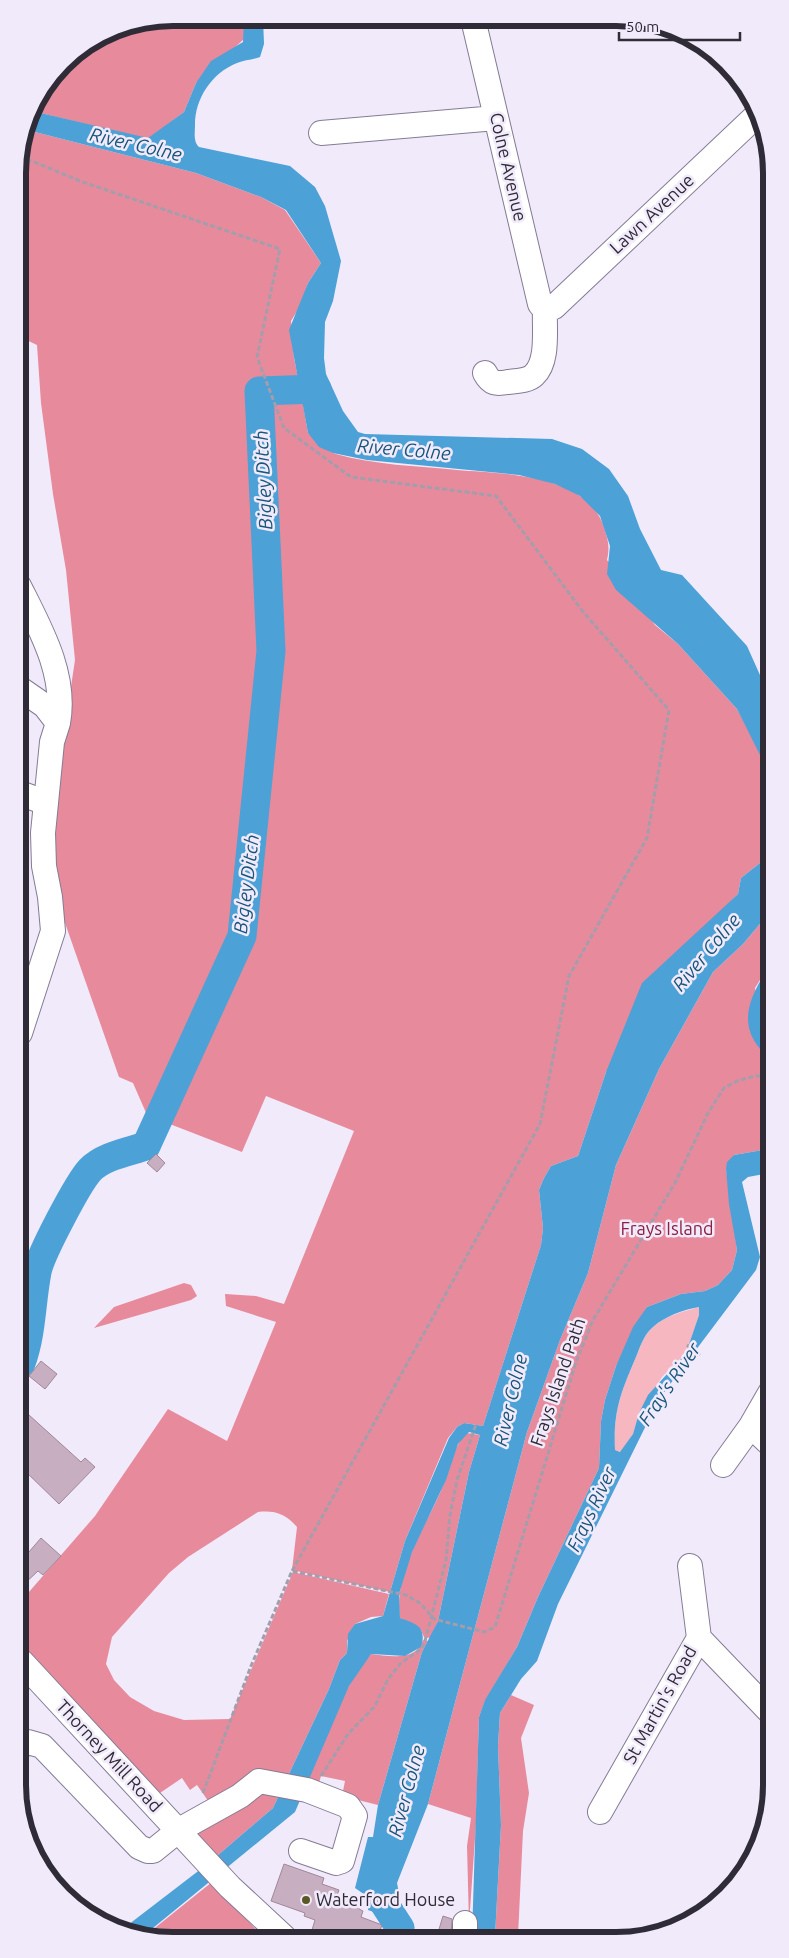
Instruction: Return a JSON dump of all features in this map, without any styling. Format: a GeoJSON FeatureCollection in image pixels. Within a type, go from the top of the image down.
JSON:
{"type":"FeatureCollection","features":[{"type":"Feature","properties":{"kind":"street","name":"Colne Avenue"},"geometry":{"type":"LineString","coordinates":[[475,26],[540,304],[546,310]]}},
{"type":"Feature","properties":{"kind":"street"},"geometry":{"type":"LineString","coordinates":[[321,133],[496,118]]}},
{"type":"Feature","properties":{"kind":"street","name":"Lawn Avenue"},"geometry":{"type":"LineString","coordinates":[[546,310],[554,307],[753,119]]}},
{"type":"Feature","properties":{"kind":"street"},"geometry":{"type":"LineString","coordinates":[[485,373],[489,381],[496,384],[524,380],[534,376],[540,366],[543,355],[546,310]]}},
{"type":"Feature","properties":{"kind":"street"},"geometry":{"type":"LineString","coordinates":[[26,1013],[53,931],[50,897],[44,866],[43,833],[52,742],[61,707],[49,645],[27,601]]}},
{"type":"Feature","properties":{"kind":"street"},"geometry":{"type":"LineString","coordinates":[[27,693],[45,706],[58,723]]}},
{"type":"Feature","properties":{"kind":"street"},"geometry":{"type":"LineString","coordinates":[[27,795],[46,802]]}},
{"type":"Feature","properties":{"kind":"street"},"geometry":{"type":"LineString","coordinates":[[723,1465],[762,1407]]}},
{"type":"Feature","properties":{"kind":"street"},"geometry":{"type":"LineString","coordinates":[[751,1426],[762,1437]]}},
{"type":"Feature","properties":{"kind":"street"},"geometry":{"type":"LineString","coordinates":[[690,1566],[698,1638]]}},
{"type":"Feature","properties":{"kind":"street","name":"St Martin's Road"},"geometry":{"type":"LineString","coordinates":[[600,1812],[698,1638],[762,1704]]}},
{"type":"Feature","properties":{"kind":"street","name":"Thorney Mill Road"},"geometry":{"type":"LineString","coordinates":[[26,1666],[190,1822],[196,1849],[230,1887],[279,1932]]}},
{"type":"Feature","properties":{"kind":"street"},"geometry":{"type":"LineString","coordinates":[[26,1743],[42,1746],[142,1848],[153,1851],[190,1822],[240,1796],[259,1781],[313,1786],[348,1806],[355,1816],[342,1861],[336,1863],[301,1851]]}},
{"type":"Feature","properties":{"kind":"path"},"geometry":{"type":"LineString","coordinates":[[27,159],[80,181],[280,249],[257,356],[284,428],[351,477],[496,496],[584,613],[669,710],[647,838],[569,976],[540,1124],[292,1571],[230,1719],[203,1793]]}},
{"type":"Feature","properties":{"kind":"path","name":"Frays Island Path"},"geometry":{"type":"LineString","coordinates":[[432,1618],[484,1632],[495,1627],[576,1362],[593,1320],[675,1184],[708,1113],[724,1088],[737,1081],[762,1077]]}},
{"type":"Feature","properties":{"kind":"path"},"geometry":{"type":"LineString","coordinates":[[686,1345],[700,1355]]}},
{"type":"Feature","properties":{"kind":"path"},"geometry":{"type":"LineString","coordinates":[[313,1786],[348,1734],[375,1706],[388,1679],[401,1663],[421,1649],[425,1641],[446,1560],[450,1515],[457,1480],[476,1424]]}},
{"type":"Feature","properties":{"kind":"path"},"geometry":{"type":"LineString","coordinates":[[292,1571],[406,1595],[420,1603],[432,1618]]}},
{"type":"Feature","properties":{"kind":"shaded area"},"geometry":{"type":"Polygon","coordinates":[[[699,1307],[699,1315],[686,1353],[662,1377],[639,1413],[633,1434],[621,1452],[615,1450],[615,1424],[619,1402],[645,1337],[650,1330],[663,1320],[675,1314],[699,1307]]]}},
{"type":"Feature","properties":{"kind":"green space"},"geometry":{"type":"Polygon","coordinates":[[[164,27],[244,27],[244,39],[196,83],[184,112],[148,139],[39,113],[51,92],[69,69],[92,51],[117,37],[145,29],[164,27]]]}},
{"type":"Feature","properties":{"kind":"green space"},"geometry":{"type":"Polygon","coordinates":[[[32,131],[196,173],[261,197],[285,210],[321,263],[308,283],[299,308],[291,321],[294,358],[299,382],[254,385],[266,650],[238,933],[147,1115],[133,1083],[119,1077],[65,923],[56,883],[54,800],[75,660],[66,570],[53,494],[41,403],[37,345],[27,340],[27,164],[32,131]]]}},
{"type":"Feature","properties":{"kind":"green space"},"geometry":{"type":"Polygon","coordinates":[[[301,393],[308,433],[332,453],[380,463],[519,476],[562,486],[580,496],[594,509],[604,527],[608,544],[607,560],[655,625],[678,644],[737,709],[763,757],[763,861],[741,878],[738,894],[707,925],[606,1072],[578,1156],[551,1166],[544,1178],[539,1190],[543,1228],[541,1245],[483,1426],[464,1423],[457,1427],[448,1438],[405,1541],[390,1592],[292,1570],[297,1527],[280,1514],[258,1512],[188,1557],[169,1573],[112,1637],[106,1664],[114,1680],[130,1697],[154,1711],[184,1720],[230,1719],[293,1572],[389,1594],[383,1616],[371,1617],[355,1624],[347,1641],[347,1653],[340,1660],[329,1689],[273,1808],[210,1862],[26,1661],[26,1595],[95,1516],[168,1409],[227,1441],[276,1322],[226,1306],[225,1294],[256,1296],[284,1304],[354,1131],[266,1096],[242,1152],[162,1121],[246,939],[277,651],[261,394],[301,393]],[[182,1778],[160,1793],[182,1825],[211,1805],[197,1785],[190,1790],[182,1778]]]}},
{"type":"Feature","properties":{"kind":"green space","name":"Frays Island"},"geometry":{"type":"Polygon","coordinates":[[[763,921],[763,976],[755,988],[762,1025],[762,1150],[734,1155],[726,1169],[737,1250],[732,1270],[718,1285],[705,1291],[681,1294],[647,1307],[616,1366],[605,1400],[601,1421],[599,1468],[538,1597],[517,1647],[485,1701],[479,1717],[476,1824],[469,1924],[467,1846],[471,1818],[428,1804],[527,1432],[560,1340],[588,1273],[616,1165],[659,1069],[713,972],[743,944],[763,921]]]}},
{"type":"Feature","properties":{"kind":"green space"},"geometry":{"type":"Polygon","coordinates":[[[184,1283],[191,1285],[197,1296],[191,1300],[94,1328],[114,1307],[184,1283]]]}},
{"type":"Feature","properties":{"kind":"green space"},"geometry":{"type":"Polygon","coordinates":[[[467,1433],[480,1435],[469,1472],[438,1621],[430,1638],[424,1637],[421,1630],[400,1618],[399,1600],[402,1582],[413,1548],[438,1498],[456,1449],[467,1433]]]}},
{"type":"Feature","properties":{"kind":"green space"},"geometry":{"type":"Polygon","coordinates":[[[423,1640],[428,1641],[422,1652],[378,1805],[342,1796],[345,1781],[321,1776],[317,1790],[305,1787],[342,1700],[360,1668],[371,1654],[408,1655],[419,1647],[423,1640]]]}},
{"type":"Feature","properties":{"kind":"green space"},"geometry":{"type":"Polygon","coordinates":[[[511,1695],[534,1705],[521,1738],[529,1793],[523,1831],[518,1932],[495,1932],[501,1825],[498,1746],[500,1713],[511,1695]]]}},
{"type":"Feature","properties":{"kind":"green space"},"geometry":{"type":"Polygon","coordinates":[[[212,1882],[258,1932],[174,1932],[153,1930],[212,1882]]]}},
{"type":"Feature","properties":{"kind":"water"},"geometry":{"type":"Polygon","coordinates":[[[244,27],[263,27],[264,44],[260,57],[228,67],[213,80],[202,96],[196,115],[195,140],[199,147],[290,166],[315,187],[325,206],[341,261],[333,301],[325,322],[324,358],[326,374],[343,411],[358,432],[365,434],[552,439],[582,449],[609,469],[628,496],[640,529],[661,570],[682,575],[747,646],[763,681],[763,760],[737,709],[678,644],[616,590],[607,574],[610,546],[600,516],[580,496],[555,484],[519,475],[367,460],[333,453],[319,447],[308,433],[289,330],[308,283],[321,263],[286,210],[261,197],[196,173],[32,131],[39,113],[148,138],[184,112],[196,83],[211,61],[243,42],[244,27]]]}},
{"type":"Feature","properties":{"kind":"water"},"geometry":{"type":"Polygon","coordinates":[[[763,861],[763,921],[743,944],[713,972],[659,1069],[616,1165],[588,1273],[560,1340],[527,1432],[428,1804],[397,1883],[407,1932],[393,1929],[391,1918],[368,1910],[368,1897],[355,1888],[368,1837],[373,1837],[378,1805],[422,1652],[438,1621],[469,1472],[480,1435],[469,1432],[458,1444],[446,1480],[412,1552],[399,1594],[400,1618],[419,1627],[423,1635],[421,1647],[405,1656],[371,1654],[349,1686],[295,1812],[151,1930],[128,1925],[210,1862],[273,1808],[329,1689],[340,1660],[347,1653],[348,1634],[355,1624],[383,1616],[405,1541],[449,1438],[457,1427],[464,1423],[483,1426],[541,1245],[543,1228],[539,1190],[551,1166],[578,1156],[606,1072],[642,983],[738,894],[741,878],[763,861]]]}},
{"type":"Feature","properties":{"kind":"water"},"geometry":{"type":"Polygon","coordinates":[[[763,978],[762,1051],[751,1035],[748,1024],[748,1013],[763,978]]]}},
{"type":"Feature","properties":{"kind":"water"},"geometry":{"type":"Polygon","coordinates":[[[762,1150],[762,1174],[748,1177],[742,1182],[760,1257],[756,1270],[659,1399],[558,1604],[537,1661],[521,1679],[500,1713],[498,1746],[501,1825],[495,1932],[472,1932],[479,1717],[485,1700],[517,1647],[538,1597],[599,1468],[601,1421],[605,1400],[616,1366],[633,1327],[647,1307],[681,1294],[705,1291],[718,1285],[732,1270],[737,1250],[729,1204],[727,1162],[734,1155],[762,1150]],[[699,1307],[674,1314],[663,1320],[650,1330],[645,1337],[619,1402],[615,1424],[615,1450],[620,1452],[633,1434],[639,1413],[648,1395],[686,1353],[699,1315],[699,1307]]]}},
{"type":"Feature","properties":{"kind":"building"},"geometry":{"type":"Polygon","coordinates":[[[156,1154],[165,1163],[157,1172],[147,1163],[156,1154]]]}},
{"type":"Feature","properties":{"kind":"building"},"geometry":{"type":"Polygon","coordinates":[[[41,1361],[57,1374],[45,1389],[29,1376],[41,1361]]]}},
{"type":"Feature","properties":{"kind":"building"},"geometry":{"type":"Polygon","coordinates":[[[29,1415],[81,1462],[85,1458],[95,1467],[59,1504],[26,1472],[26,1419],[29,1415]]]}},
{"type":"Feature","properties":{"kind":"building"},"geometry":{"type":"Polygon","coordinates":[[[41,1538],[61,1556],[43,1575],[38,1571],[26,1582],[26,1555],[41,1538]]]}},
{"type":"Feature","properties":{"kind":"building","name":"Waterford House"},"geometry":{"type":"Polygon","coordinates":[[[284,1864],[324,1878],[322,1884],[339,1890],[336,1898],[360,1907],[359,1909],[363,1911],[361,1917],[382,1925],[379,1932],[317,1932],[312,1930],[315,1920],[304,1916],[305,1913],[271,1901],[284,1864]]]}},
{"type":"Feature","properties":{"kind":"building"},"geometry":{"type":"Polygon","coordinates":[[[443,1916],[452,1919],[451,1932],[438,1932],[443,1916]]]}},
{"type":"Feature","properties":{"kind":"waterway","name":"Bigley Ditch"},"geometry":{"type":"LineString","coordinates":[[26,1345],[37,1272],[60,1220],[84,1177],[95,1165],[116,1155],[146,1146],[242,936],[271,651],[259,391],[317,389]]}},
{"type":"Feature","properties":{"kind":"waterway","name":"River Colne"},"geometry":{"type":"LineString","coordinates":[[380,1897],[400,1928],[398,1932]]}},
{"type":"Feature","properties":{"kind":"place","name":"Waterford House"},"geometry":{"type":"Point","coordinates":[306,1900]}},
{"type":"Feature","properties":{"kind":"water label","name":"Fray's River"},"geometry":{"type":"Point","coordinates":[669,1384]}},
{"type":"Feature","properties":{"kind":"water label","name":"Frays River"},"geometry":{"type":"Point","coordinates":[591,1509]}}]}
